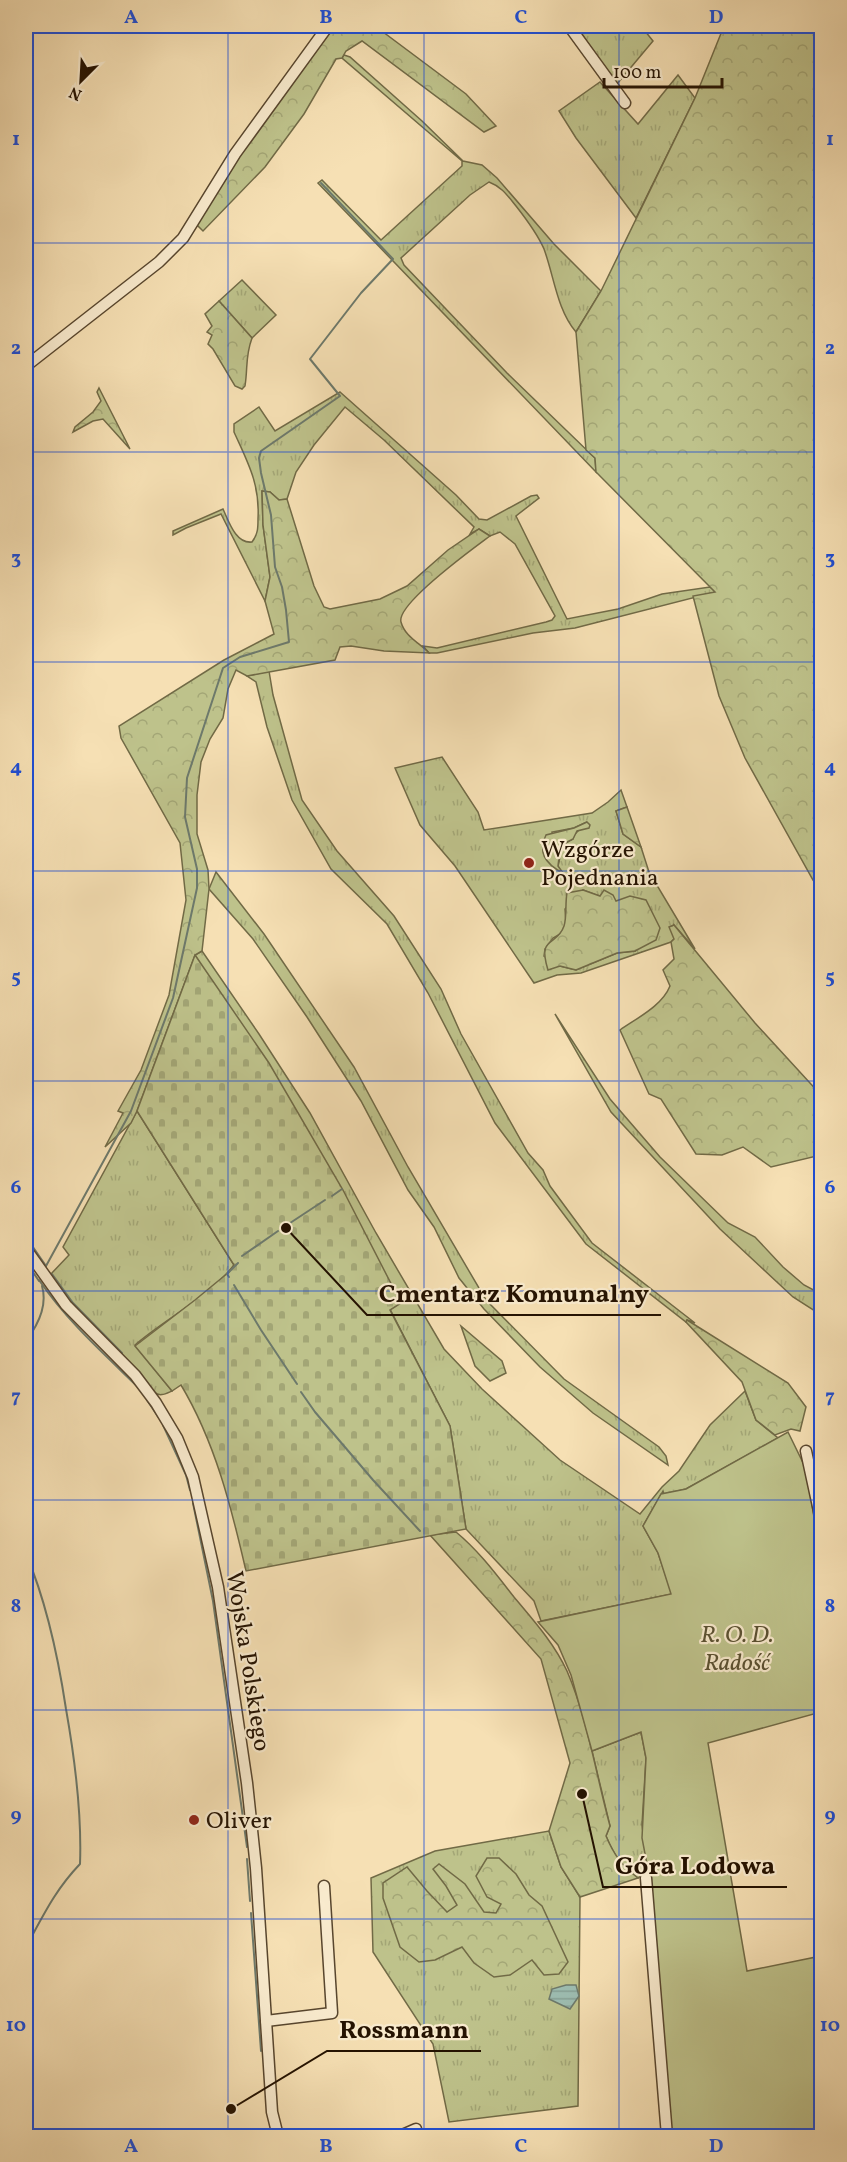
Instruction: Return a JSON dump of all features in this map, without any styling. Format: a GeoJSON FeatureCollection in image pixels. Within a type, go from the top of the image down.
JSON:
{"type":"FeatureCollection","features":[{"type":"Feature","properties":{"kind":"street"},"geometry":{"type":"LineString","coordinates":[[26,366],[159,262],[183,238],[235,154],[328,26]]}},
{"type":"Feature","properties":{"kind":"street"},"geometry":{"type":"LineString","coordinates":[[569,26],[625,103]]}},
{"type":"Feature","properties":{"kind":"street","name":"Wojska Polskiego"},"geometry":{"type":"LineString","coordinates":[[26,1249],[66,1305],[135,1375],[156,1403],[169,1424],[193,1477],[218,1587],[246,1775],[255,1859],[272,2112],[278,2136]]}},
{"type":"Feature","properties":{"kind":"street"},"geometry":{"type":"LineString","coordinates":[[806,1451],[822,1525]]}},
{"type":"Feature","properties":{"kind":"street"},"geometry":{"type":"LineString","coordinates":[[646,1878],[667,2136]]}},
{"type":"Feature","properties":{"kind":"street"},"geometry":{"type":"LineString","coordinates":[[266,2021],[332,2013],[324,1886]]}},
{"type":"Feature","properties":{"kind":"street"},"geometry":{"type":"LineString","coordinates":[[400,2136],[416,2129]]}},
{"type":"Feature","properties":{"kind":"green space"},"geometry":{"type":"Polygon","coordinates":[[[335,26],[375,26],[466,94],[496,126],[484,132],[362,41],[346,51],[342,58],[336,59],[304,114],[265,167],[203,231],[197,225],[206,205],[264,119],[335,26]]]}},
{"type":"Feature","properties":{"kind":"green space"},"geometry":{"type":"Polygon","coordinates":[[[576,26],[641,26],[653,41],[617,84],[576,26]]]}},
{"type":"Feature","properties":{"kind":"green space"},"geometry":{"type":"Polygon","coordinates":[[[724,26],[821,26],[821,891],[745,758],[719,696],[693,596],[715,592],[596,472],[595,458],[586,450],[576,332],[601,291],[695,98],[724,26]]]}},
{"type":"Feature","properties":{"kind":"green space"},"geometry":{"type":"Polygon","coordinates":[[[344,55],[350,57],[422,121],[463,161],[482,165],[497,178],[554,244],[601,291],[576,332],[564,314],[544,249],[538,238],[507,195],[489,182],[470,195],[401,258],[404,265],[507,373],[595,458],[596,472],[318,183],[322,180],[381,240],[462,166],[462,161],[342,58],[344,55]]]}},
{"type":"Feature","properties":{"kind":"green space"},"geometry":{"type":"Polygon","coordinates":[[[678,75],[695,98],[636,218],[576,138],[559,111],[600,82],[638,124],[678,75]]]}},
{"type":"Feature","properties":{"kind":"green space"},"geometry":{"type":"Polygon","coordinates":[[[242,280],[276,315],[252,338],[219,301],[242,280]]]}},
{"type":"Feature","properties":{"kind":"green space"},"geometry":{"type":"Polygon","coordinates":[[[219,301],[252,338],[245,386],[242,389],[235,386],[208,344],[212,335],[207,332],[212,326],[205,314],[219,301]]]}},
{"type":"Feature","properties":{"kind":"green space"},"geometry":{"type":"Polygon","coordinates":[[[99,388],[130,449],[103,419],[93,421],[73,432],[75,427],[93,412],[101,401],[97,392],[99,388]]]}},
{"type":"Feature","properties":{"kind":"green space"},"geometry":{"type":"Polygon","coordinates":[[[340,392],[456,495],[479,519],[487,520],[537,495],[539,498],[516,516],[567,619],[618,609],[662,594],[710,587],[716,592],[575,628],[533,633],[429,653],[423,646],[437,648],[546,622],[555,616],[515,544],[500,532],[490,536],[479,529],[470,534],[474,527],[384,440],[345,407],[314,445],[296,472],[287,499],[279,500],[270,492],[262,491],[263,525],[270,577],[265,601],[221,514],[173,535],[173,531],[223,509],[237,536],[246,542],[252,542],[258,528],[257,495],[252,474],[234,432],[234,424],[259,407],[275,431],[340,392]]]}},
{"type":"Feature","properties":{"kind":"green space"},"geometry":{"type":"Polygon","coordinates":[[[262,491],[270,492],[279,500],[287,499],[314,586],[324,607],[330,609],[380,599],[407,586],[448,550],[479,529],[490,536],[423,590],[403,614],[401,622],[406,632],[429,653],[384,651],[351,646],[340,647],[335,660],[247,676],[236,670],[228,689],[223,718],[210,739],[201,762],[197,795],[197,834],[208,870],[209,889],[202,951],[195,955],[137,1111],[131,1123],[105,1147],[123,1113],[118,1111],[141,1070],[169,995],[186,900],[180,843],[121,738],[119,726],[224,660],[274,634],[265,601],[270,577],[263,525],[262,491]]]}},
{"type":"Feature","properties":{"kind":"green space"},"geometry":{"type":"Polygon","coordinates":[[[269,671],[273,695],[302,800],[337,851],[394,916],[441,989],[461,1034],[528,1153],[543,1170],[550,1186],[592,1243],[695,1323],[687,1320],[686,1322],[586,1244],[495,1123],[428,993],[387,924],[331,869],[292,800],[267,727],[256,682],[247,676],[269,671]]]}},
{"type":"Feature","properties":{"kind":"green space"},"geometry":{"type":"Polygon","coordinates":[[[442,757],[478,812],[484,830],[592,813],[621,790],[627,807],[616,811],[623,834],[641,847],[649,872],[695,949],[674,925],[674,939],[671,942],[581,973],[557,975],[534,983],[455,866],[420,825],[395,768],[442,757]],[[587,822],[574,828],[552,832],[558,866],[562,847],[573,839],[587,822]],[[583,890],[565,909],[566,923],[562,933],[553,938],[545,949],[544,956],[560,966],[576,970],[617,953],[635,951],[615,902],[583,890]]]}},
{"type":"Feature","properties":{"kind":"green space"},"geometry":{"type":"Polygon","coordinates":[[[627,807],[641,847],[623,834],[616,811],[627,807]]]}},
{"type":"Feature","properties":{"kind":"green space"},"geometry":{"type":"Polygon","coordinates":[[[587,822],[590,825],[589,828],[577,831],[573,839],[563,844],[560,849],[558,866],[563,873],[545,858],[543,841],[546,835],[587,822]]]}},
{"type":"Feature","properties":{"kind":"green space"},"geometry":{"type":"Polygon","coordinates":[[[216,872],[264,934],[354,1067],[408,1167],[486,1300],[564,1379],[659,1447],[666,1456],[668,1465],[593,1413],[540,1367],[484,1309],[459,1278],[434,1227],[408,1190],[361,1101],[253,939],[209,889],[216,872]]]}},
{"type":"Feature","properties":{"kind":"green space"},"geometry":{"type":"Polygon","coordinates":[[[583,890],[600,896],[604,890],[613,895],[616,901],[630,896],[646,900],[660,928],[656,940],[635,951],[617,953],[576,970],[560,966],[548,970],[545,959],[546,946],[557,937],[564,926],[567,893],[583,890]]]}},
{"type":"Feature","properties":{"kind":"green space"},"geometry":{"type":"Polygon","coordinates":[[[674,925],[755,1023],[821,1095],[821,1155],[771,1167],[743,1147],[722,1155],[696,1154],[661,1099],[649,1094],[620,1030],[655,1006],[670,986],[663,970],[674,959],[671,942],[674,939],[669,927],[674,925]]]}},
{"type":"Feature","properties":{"kind":"green space"},"geometry":{"type":"Polygon","coordinates":[[[202,951],[310,1113],[376,1233],[444,1349],[482,1389],[560,1460],[640,1514],[662,1487],[679,1471],[710,1425],[745,1391],[756,1420],[778,1438],[686,1489],[664,1494],[663,1491],[643,1526],[658,1553],[672,1594],[541,1621],[534,1601],[466,1529],[450,1426],[390,1309],[400,1303],[195,955],[202,951]]]}},
{"type":"Feature","properties":{"kind":"green space"},"geometry":{"type":"Polygon","coordinates":[[[195,955],[269,1063],[343,1190],[401,1303],[390,1310],[450,1426],[466,1529],[246,1571],[221,1475],[193,1407],[181,1385],[172,1391],[135,1346],[195,1300],[229,1272],[234,1265],[137,1111],[195,955]]]}},
{"type":"Feature","properties":{"kind":"green space"},"geometry":{"type":"Polygon","coordinates":[[[555,1014],[610,1099],[660,1157],[728,1223],[755,1237],[783,1267],[804,1285],[821,1294],[821,1315],[793,1297],[720,1229],[611,1112],[555,1014]]]}},
{"type":"Feature","properties":{"kind":"green space"},"geometry":{"type":"Polygon","coordinates":[[[137,1111],[234,1265],[212,1288],[135,1345],[172,1391],[163,1394],[154,1392],[63,1295],[50,1275],[69,1255],[63,1247],[137,1111]]]}},
{"type":"Feature","properties":{"kind":"green space"},"geometry":{"type":"Polygon","coordinates":[[[687,1320],[788,1383],[806,1407],[800,1431],[791,1429],[775,1435],[756,1420],[742,1382],[686,1322],[687,1320]]]}},
{"type":"Feature","properties":{"kind":"green space"},"geometry":{"type":"Polygon","coordinates":[[[461,1326],[502,1361],[506,1373],[490,1381],[475,1366],[461,1326]]]}},
{"type":"Feature","properties":{"kind":"green space","name":"R. O. D. Radość"},"geometry":{"type":"Polygon","coordinates":[[[788,1432],[807,1471],[821,1564],[821,1712],[708,1743],[747,1971],[821,1956],[821,2136],[670,2136],[650,1880],[642,1838],[646,1758],[641,1732],[592,1751],[571,1675],[558,1645],[538,1622],[671,1594],[658,1553],[643,1526],[661,1494],[686,1489],[788,1432]]]}},
{"type":"Feature","properties":{"kind":"green space"},"geometry":{"type":"Polygon","coordinates":[[[456,1532],[494,1571],[562,1661],[581,1709],[591,1748],[610,1826],[606,1836],[619,1860],[638,1878],[580,1897],[561,1867],[549,1831],[570,1763],[541,1659],[430,1535],[456,1532]]]}},
{"type":"Feature","properties":{"kind":"green space"},"geometry":{"type":"Polygon","coordinates":[[[641,1732],[646,1758],[642,1825],[648,1870],[638,1878],[619,1860],[606,1836],[610,1826],[592,1751],[641,1732]]]}},
{"type":"Feature","properties":{"kind":"green space"},"geometry":{"type":"Polygon","coordinates":[[[549,1831],[561,1867],[580,1897],[578,2106],[449,2122],[433,2044],[373,1952],[371,1878],[435,1851],[549,1831]]]}},
{"type":"Feature","properties":{"kind":"green space"},"geometry":{"type":"Polygon","coordinates":[[[487,1858],[499,1858],[516,1874],[529,1895],[542,1906],[568,1962],[559,1974],[544,1975],[532,1960],[510,1975],[494,1977],[474,1963],[462,1947],[435,1960],[419,1962],[400,1947],[383,1898],[383,1883],[407,1867],[447,1912],[457,1905],[433,1869],[439,1864],[465,1884],[484,1912],[496,1913],[501,1904],[487,1897],[476,1876],[487,1858]]]}},
{"type":"Feature","properties":{"kind":"shaded area"},"geometry":{"type":"Polygon","coordinates":[[[576,1985],[579,1996],[570,2009],[549,1999],[552,1989],[576,1985]]]}},
{"type":"Feature","properties":{"kind":"waterway"},"geometry":{"type":"LineString","coordinates":[[46,1266],[131,1111],[173,998],[197,888],[197,869],[185,817],[187,778],[223,668],[240,657],[289,642],[282,587],[275,567],[271,515],[261,473],[259,458],[261,451],[340,396],[310,359],[361,293],[393,259],[321,183]]}},
{"type":"Feature","properties":{"kind":"waterway"},"geometry":{"type":"LineString","coordinates":[[332,1196],[342,1189]]}},
{"type":"Feature","properties":{"kind":"waterway"},"geometry":{"type":"LineString","coordinates":[[284,1227],[325,1200]]}},
{"type":"Feature","properties":{"kind":"waterway"},"geometry":{"type":"LineString","coordinates":[[242,1256],[278,1231]]}},
{"type":"Feature","properties":{"kind":"waterway"},"geometry":{"type":"LineString","coordinates":[[26,1237],[46,1266]]}},
{"type":"Feature","properties":{"kind":"waterway"},"geometry":{"type":"LineString","coordinates":[[26,1262],[39,1281]]}},
{"type":"Feature","properties":{"kind":"waterway"},"geometry":{"type":"LineString","coordinates":[[229,1277],[227,1274],[238,1263]]}},
{"type":"Feature","properties":{"kind":"waterway"},"geometry":{"type":"LineString","coordinates":[[52,1274],[73,1303],[122,1353]]}},
{"type":"Feature","properties":{"kind":"waterway"},"geometry":{"type":"LineString","coordinates":[[39,1280],[73,1323],[139,1388]]}},
{"type":"Feature","properties":{"kind":"waterway"},"geometry":{"type":"LineString","coordinates":[[234,1285],[297,1384]]}},
{"type":"Feature","properties":{"kind":"waterway"},"geometry":{"type":"LineString","coordinates":[[26,1341],[41,1315],[44,1301],[42,1286]]}},
{"type":"Feature","properties":{"kind":"waterway"},"geometry":{"type":"LineString","coordinates":[[301,1392],[315,1412],[373,1480],[420,1531]]}},
{"type":"Feature","properties":{"kind":"waterway"},"geometry":{"type":"LineString","coordinates":[[147,1400],[159,1418]]}},
{"type":"Feature","properties":{"kind":"waterway"},"geometry":{"type":"LineString","coordinates":[[163,1425],[186,1475],[190,1490]]}},
{"type":"Feature","properties":{"kind":"waterway"},"geometry":{"type":"LineString","coordinates":[[193,1503],[213,1601],[247,1847]]}},
{"type":"Feature","properties":{"kind":"waterway"},"geometry":{"type":"LineString","coordinates":[[26,1554],[46,1611],[59,1669],[75,1767],[80,1845],[80,1864],[56,1894],[26,1947]]}},
{"type":"Feature","properties":{"kind":"waterway"},"geometry":{"type":"LineString","coordinates":[[247,1859],[250,1901]]}},
{"type":"Feature","properties":{"kind":"waterway"},"geometry":{"type":"LineString","coordinates":[[251,1913],[261,2051]]}},
{"type":"Feature","properties":{"kind":"place","name":"Wzgórze Pojednania"},"geometry":{"type":"Point","coordinates":[529,863]}},
{"type":"Feature","properties":{"kind":"place","name":"Cmentarz Komunalny"},"geometry":{"type":"Point","coordinates":[286,1228]}},
{"type":"Feature","properties":{"kind":"place","name":"Góra Lodowa"},"geometry":{"type":"Point","coordinates":[582,1794]}},
{"type":"Feature","properties":{"kind":"place","name":"Oliver"},"geometry":{"type":"Point","coordinates":[194,1820]}},
{"type":"Feature","properties":{"kind":"place","name":"Rossmann"},"geometry":{"type":"Point","coordinates":[231,2109]}}]}
